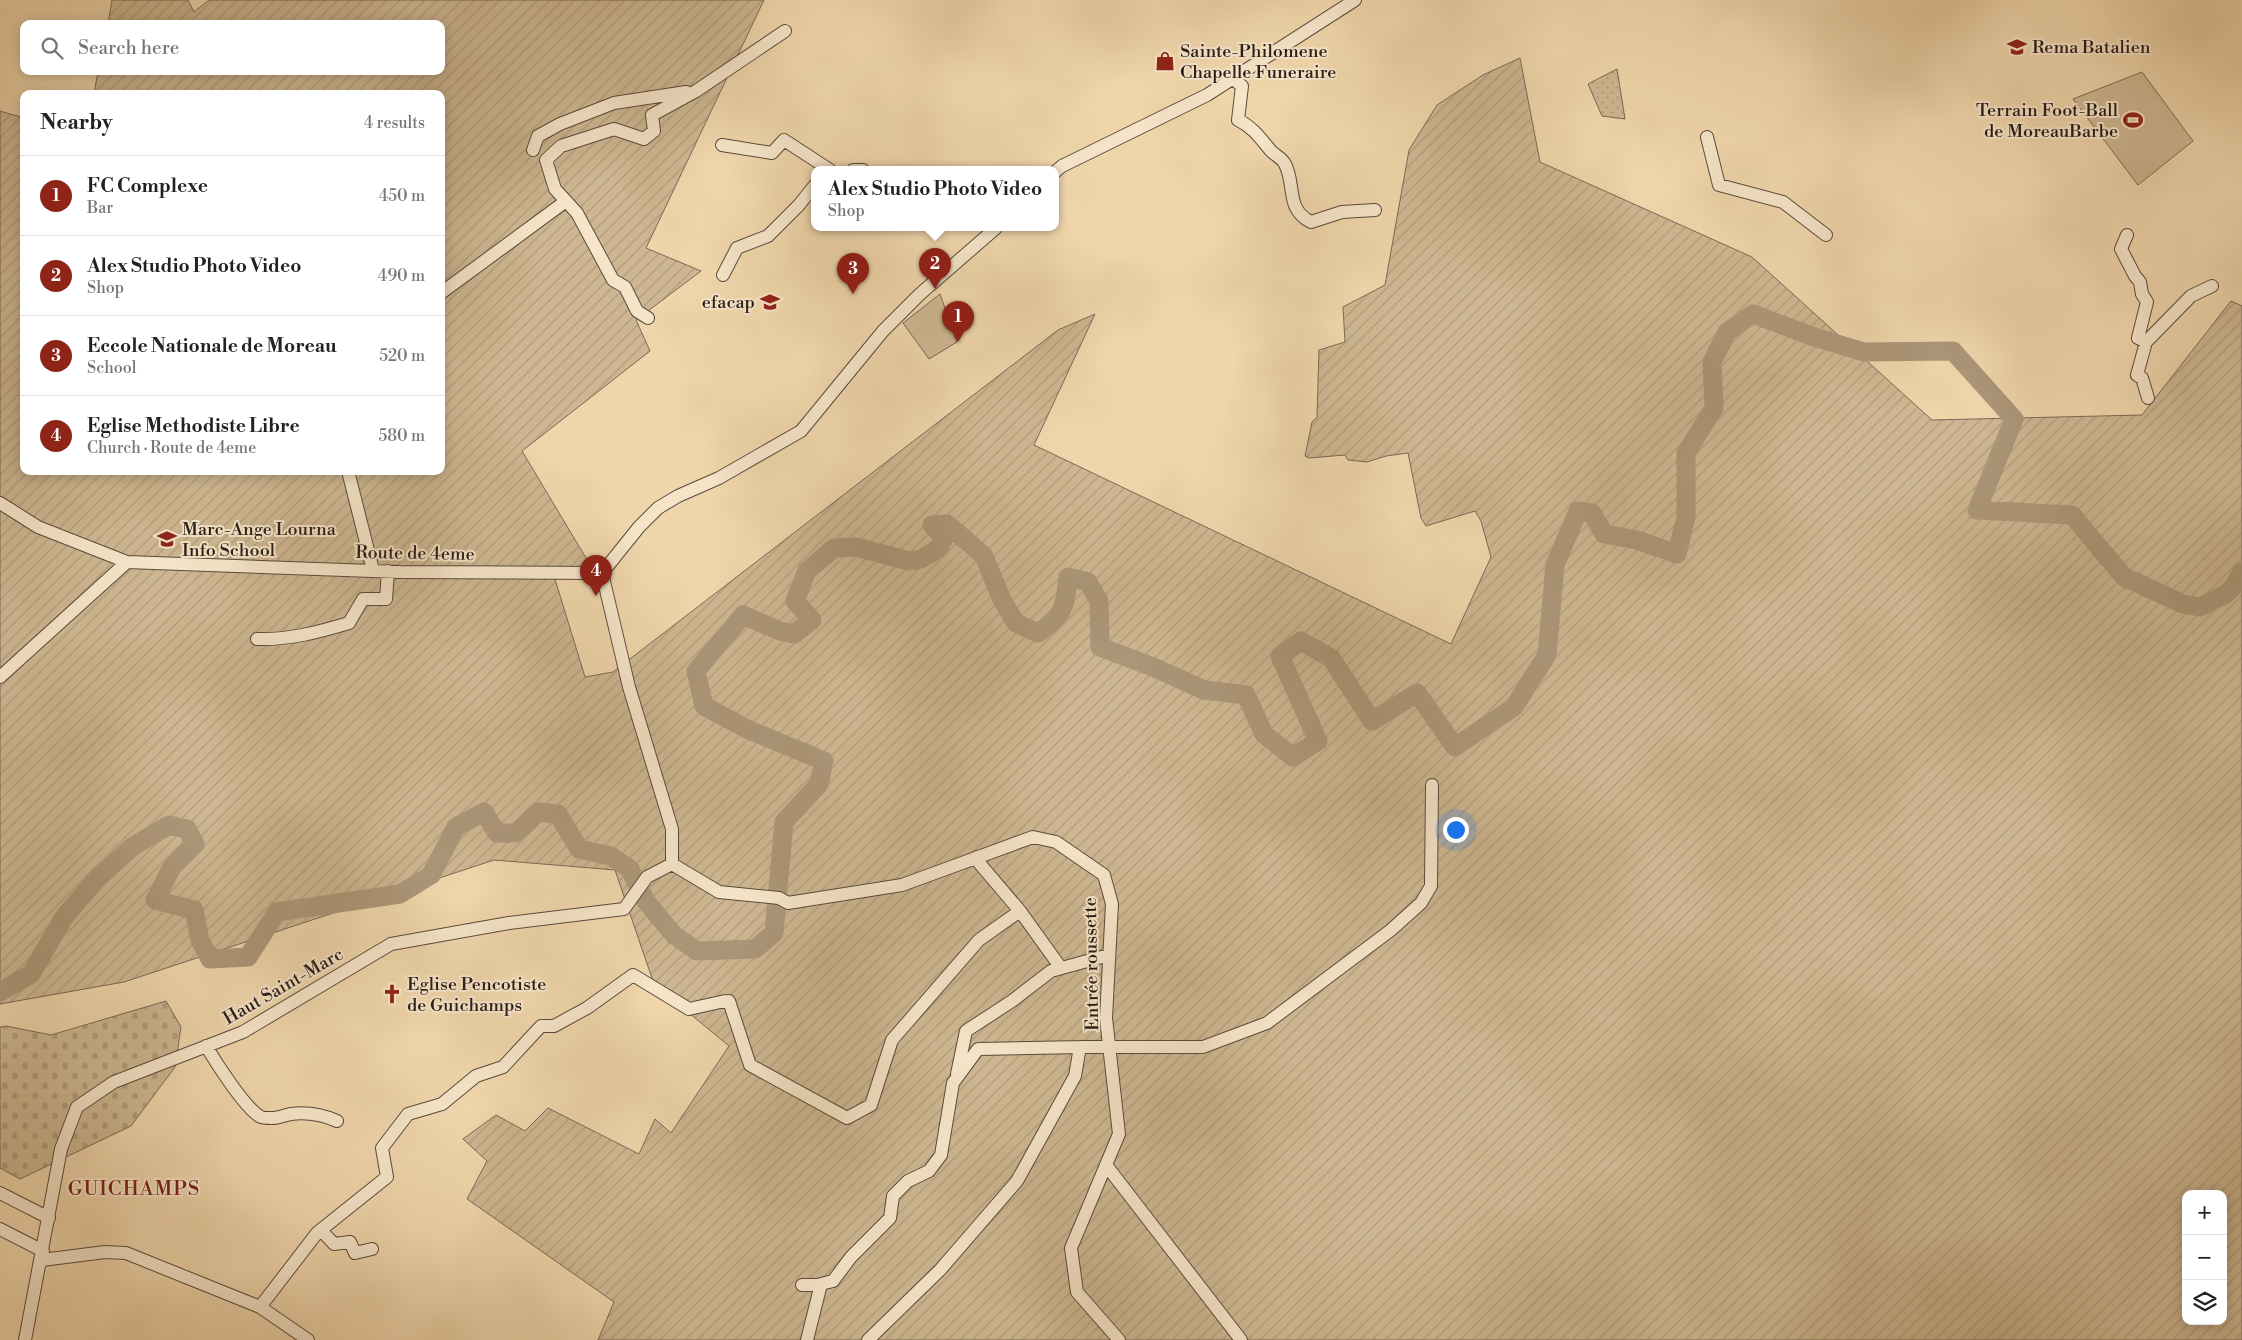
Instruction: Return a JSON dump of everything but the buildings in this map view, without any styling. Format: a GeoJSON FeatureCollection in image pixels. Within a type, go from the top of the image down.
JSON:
{"type":"FeatureCollection","features":[{"type":"Feature","properties":{"kind":"street"},"geometry":{"type":"LineString","coordinates":[[1059,169],[1207,95],[1354,0]]}},
{"type":"Feature","properties":{"kind":"street"},"geometry":{"type":"LineString","coordinates":[[648,318],[637,311],[625,287],[613,280],[577,213],[554,188],[546,160],[561,146],[614,129],[644,139],[654,131],[652,115],[696,91],[785,31]]}},
{"type":"Feature","properties":{"kind":"street"},"geometry":{"type":"LineString","coordinates":[[1233,78],[1242,86],[1238,120],[1249,125],[1272,152],[1280,157],[1286,166],[1296,209],[1301,217],[1311,222],[1342,212],[1375,210]]}},
{"type":"Feature","properties":{"kind":"street"},"geometry":{"type":"LineString","coordinates":[[533,150],[538,136],[560,124],[614,103],[696,91]]}},
{"type":"Feature","properties":{"kind":"street"},"geometry":{"type":"LineString","coordinates":[[1707,137],[1719,185],[1783,202],[1826,234]]}},
{"type":"Feature","properties":{"kind":"street"},"geometry":{"type":"LineString","coordinates":[[722,145],[772,153],[784,140],[822,166]]}},
{"type":"Feature","properties":{"kind":"street"},"geometry":{"type":"LineString","coordinates":[[723,275],[738,248],[768,236],[811,190]]}},
{"type":"Feature","properties":{"kind":"street"},"geometry":{"type":"LineString","coordinates":[[445,290],[566,201]]}},
{"type":"Feature","properties":{"kind":"street"},"geometry":{"type":"LineString","coordinates":[[672,864],[672,828],[629,687],[602,573],[639,527],[658,508],[678,496],[719,478],[801,432],[884,331],[920,294],[993,231]]}},
{"type":"Feature","properties":{"kind":"street"},"geometry":{"type":"LineString","coordinates":[[2127,236],[2121,249],[2140,282],[2142,294],[2147,302],[2138,338],[2146,342]]}},
{"type":"Feature","properties":{"kind":"street"},"geometry":{"type":"LineString","coordinates":[[2148,398],[2142,378],[2137,376],[2146,342],[2190,296],[2212,286]]}},
{"type":"Feature","properties":{"kind":"street"},"geometry":{"type":"LineString","coordinates":[[349,475],[373,570]]}},
{"type":"Feature","properties":{"kind":"street","name":"Route de 4eme"},"geometry":{"type":"LineString","coordinates":[[0,503],[38,527],[127,562],[388,571],[602,573]]}},
{"type":"Feature","properties":{"kind":"street"},"geometry":{"type":"LineString","coordinates":[[0,678],[127,562]]}},
{"type":"Feature","properties":{"kind":"street"},"geometry":{"type":"LineString","coordinates":[[257,639],[280,640],[349,623],[363,599],[386,599],[388,571]]}},
{"type":"Feature","properties":{"kind":"street"},"geometry":{"type":"LineString","coordinates":[[802,1285],[833,1281],[851,1256],[890,1218],[893,1196],[908,1181],[929,1171],[941,1155],[953,1084],[978,1050],[1084,1047],[1203,1047],[1268,1023],[1391,930],[1421,903],[1431,886],[1432,784]]}},
{"type":"Feature","properties":{"kind":"street","name":"Entrée roussette"},"geometry":{"type":"LineString","coordinates":[[672,864],[719,892],[779,898],[788,903],[902,885],[1033,837],[1056,842],[1104,875],[1112,904],[1106,1018],[1111,1047],[1119,1134],[1071,1248],[1078,1292],[1118,1340]]}},
{"type":"Feature","properties":{"kind":"street"},"geometry":{"type":"LineString","coordinates":[[977,857],[980,864],[1020,911],[1061,968]]}},
{"type":"Feature","properties":{"kind":"street","name":"Haut Saint-Marc"},"geometry":{"type":"LineString","coordinates":[[25,1340],[61,1149],[77,1107],[114,1082],[243,1032],[391,944],[509,923],[624,909],[647,877],[672,864]]}},
{"type":"Feature","properties":{"kind":"street"},"geometry":{"type":"LineString","coordinates":[[260,1307],[321,1230],[387,1177],[382,1148],[408,1114],[442,1104],[476,1076],[503,1067],[541,1026],[554,1026],[587,1008],[633,975],[689,1009],[727,1001],[750,1065],[847,1118],[871,1105],[892,1040],[980,940],[1020,911]]}},
{"type":"Feature","properties":{"kind":"street"},"geometry":{"type":"LineString","coordinates":[[956,1079],[966,1031],[1012,1001],[1051,971],[1109,955]]}},
{"type":"Feature","properties":{"kind":"street"},"geometry":{"type":"LineString","coordinates":[[206,1046],[227,1078],[252,1110],[261,1117],[272,1118],[292,1114],[308,1114],[337,1121]]}},
{"type":"Feature","properties":{"kind":"street"},"geometry":{"type":"LineString","coordinates":[[868,1340],[940,1270],[1017,1181],[1075,1076],[1080,1047],[1084,1047]]}},
{"type":"Feature","properties":{"kind":"street"},"geometry":{"type":"LineString","coordinates":[[1106,1165],[1241,1340]]}},
{"type":"Feature","properties":{"kind":"street"},"geometry":{"type":"LineString","coordinates":[[0,1193],[49,1218]]}},
{"type":"Feature","properties":{"kind":"street"},"geometry":{"type":"LineString","coordinates":[[0,1229],[42,1256],[105,1252],[126,1253],[260,1307],[308,1340]]}},
{"type":"Feature","properties":{"kind":"street"},"geometry":{"type":"LineString","coordinates":[[321,1230],[334,1244],[350,1242],[355,1254],[372,1249]]}},
{"type":"Feature","properties":{"kind":"street"},"geometry":{"type":"LineString","coordinates":[[807,1340],[821,1284]]}},
{"type":"Feature","properties":{"kind":"green space"},"geometry":{"type":"Polygon","coordinates":[[[112,0],[188,0],[194,12],[209,0],[764,0],[646,248],[701,271],[636,320],[650,351],[522,451],[589,563],[554,576],[585,677],[613,672],[1058,330],[1095,314],[1034,445],[1451,644],[1491,557],[1481,521],[1475,511],[1426,526],[1421,518],[1408,453],[1386,456],[1367,462],[1348,460],[1345,455],[1309,458],[1305,456],[1312,422],[1317,417],[1319,350],[1345,342],[1343,307],[1385,285],[1409,150],[1437,105],[1483,75],[1520,58],[1540,162],[1752,257],[1932,420],[2142,415],[2231,301],[2242,306],[2242,1340],[598,1340],[614,1302],[467,1199],[487,1161],[463,1139],[496,1115],[525,1131],[548,1108],[639,1154],[655,1119],[671,1133],[729,1046],[654,984],[615,870],[494,860],[124,982],[0,1004],[0,111],[20,117],[20,475],[445,475],[445,90],[95,90],[97,75],[445,75],[445,20],[109,20],[112,0]]]}},
{"type":"Feature","properties":{"kind":"green space"},"geometry":{"type":"Polygon","coordinates":[[[1617,69],[1625,119],[1602,116],[1588,84],[1617,69]]]}},
{"type":"Feature","properties":{"kind":"green space","name":"Terrain Foot-Ball de MoreauBarbe"},"geometry":{"type":"Polygon","coordinates":[[[2142,72],[2193,141],[2138,185],[2073,99],[2142,72]]]}},
{"type":"Feature","properties":{"kind":"green space"},"geometry":{"type":"Polygon","coordinates":[[[940,294],[957,342],[929,359],[903,323],[940,294]]]}},
{"type":"Feature","properties":{"kind":"green space"},"geometry":{"type":"Polygon","coordinates":[[[166,1001],[181,1027],[175,1067],[131,1126],[20,1179],[0,1168],[0,1027],[6,1026],[51,1035],[166,1001]]]}},
{"type":"Feature","properties":{"kind":"waterway"},"geometry":{"type":"LineString","coordinates":[[0,992],[31,974],[64,917],[97,879],[132,847],[169,825],[187,829],[195,844],[172,867],[155,900],[194,910],[200,940],[210,959],[248,957],[277,912],[400,894],[431,875],[456,827],[484,812],[497,833],[516,833],[538,812],[558,814],[579,849],[611,856],[630,869],[645,900],[674,935],[697,951],[755,949],[774,933],[784,822],[819,784],[824,761],[749,730],[704,706],[696,671],[743,615],[780,631],[794,634],[812,620],[795,601],[807,571],[834,548],[856,547],[909,561],[921,559],[939,548],[944,538],[932,525],[947,524],[984,556],[1002,600],[1016,623],[1038,633],[1047,627],[1062,610],[1068,577],[1088,582],[1099,601],[1100,647],[1153,667],[1204,690],[1246,695],[1264,734],[1293,757],[1318,741],[1280,656],[1301,641],[1331,658],[1372,721],[1417,693],[1455,747],[1514,707],[1547,655],[1555,565],[1578,511],[1592,513],[1604,534],[1637,540],[1677,554],[1686,517],[1686,453],[1714,408],[1712,362],[1727,332],[1753,314],[1814,337],[1864,352],[1953,351],[2014,419],[1977,510],[2072,515],[2124,577],[2183,604],[2200,607],[2226,594],[2233,587],[2242,572]]}},
{"type":"Feature","properties":{"kind":"place","name":"Rema Batalien"},"geometry":{"type":"Point","coordinates":[2017,47]}},
{"type":"Feature","properties":{"kind":"place","name":"Sainte-Philomene Chapelle Funeraire"},"geometry":{"type":"Point","coordinates":[1165,61]}},
{"type":"Feature","properties":{"kind":"place","name":"Terrain Foot-Ball de MoreauBarbe"},"geometry":{"type":"Point","coordinates":[2133,120]}},
{"type":"Feature","properties":{"kind":"place","name":"Alex Studio Photo Video"},"geometry":{"type":"Point","coordinates":[935,289]}},
{"type":"Feature","properties":{"kind":"place","name":"Eccole Nationale de Moreau"},"geometry":{"type":"Point","coordinates":[853,294]}},
{"type":"Feature","properties":{"kind":"place","name":"efacap"},"geometry":{"type":"Point","coordinates":[770,302]}},
{"type":"Feature","properties":{"kind":"place","name":"FC Complexe"},"geometry":{"type":"Point","coordinates":[958,342]}},
{"type":"Feature","properties":{"kind":"place","name":"Marc-Ange Lourna Info School"},"geometry":{"type":"Point","coordinates":[167,539]}},
{"type":"Feature","properties":{"kind":"place","name":"Eglise Methodiste Libre"},"geometry":{"type":"Point","coordinates":[596,596]}},
{"type":"Feature","properties":{"kind":"place","name":"Eglise Pencotiste de Guichamps"},"geometry":{"type":"Point","coordinates":[392,994]}},
{"type":"Feature","properties":{"kind":"district","name":"GUICHAMPS"},"geometry":{"type":"Point","coordinates":[134,1188]}}]}
